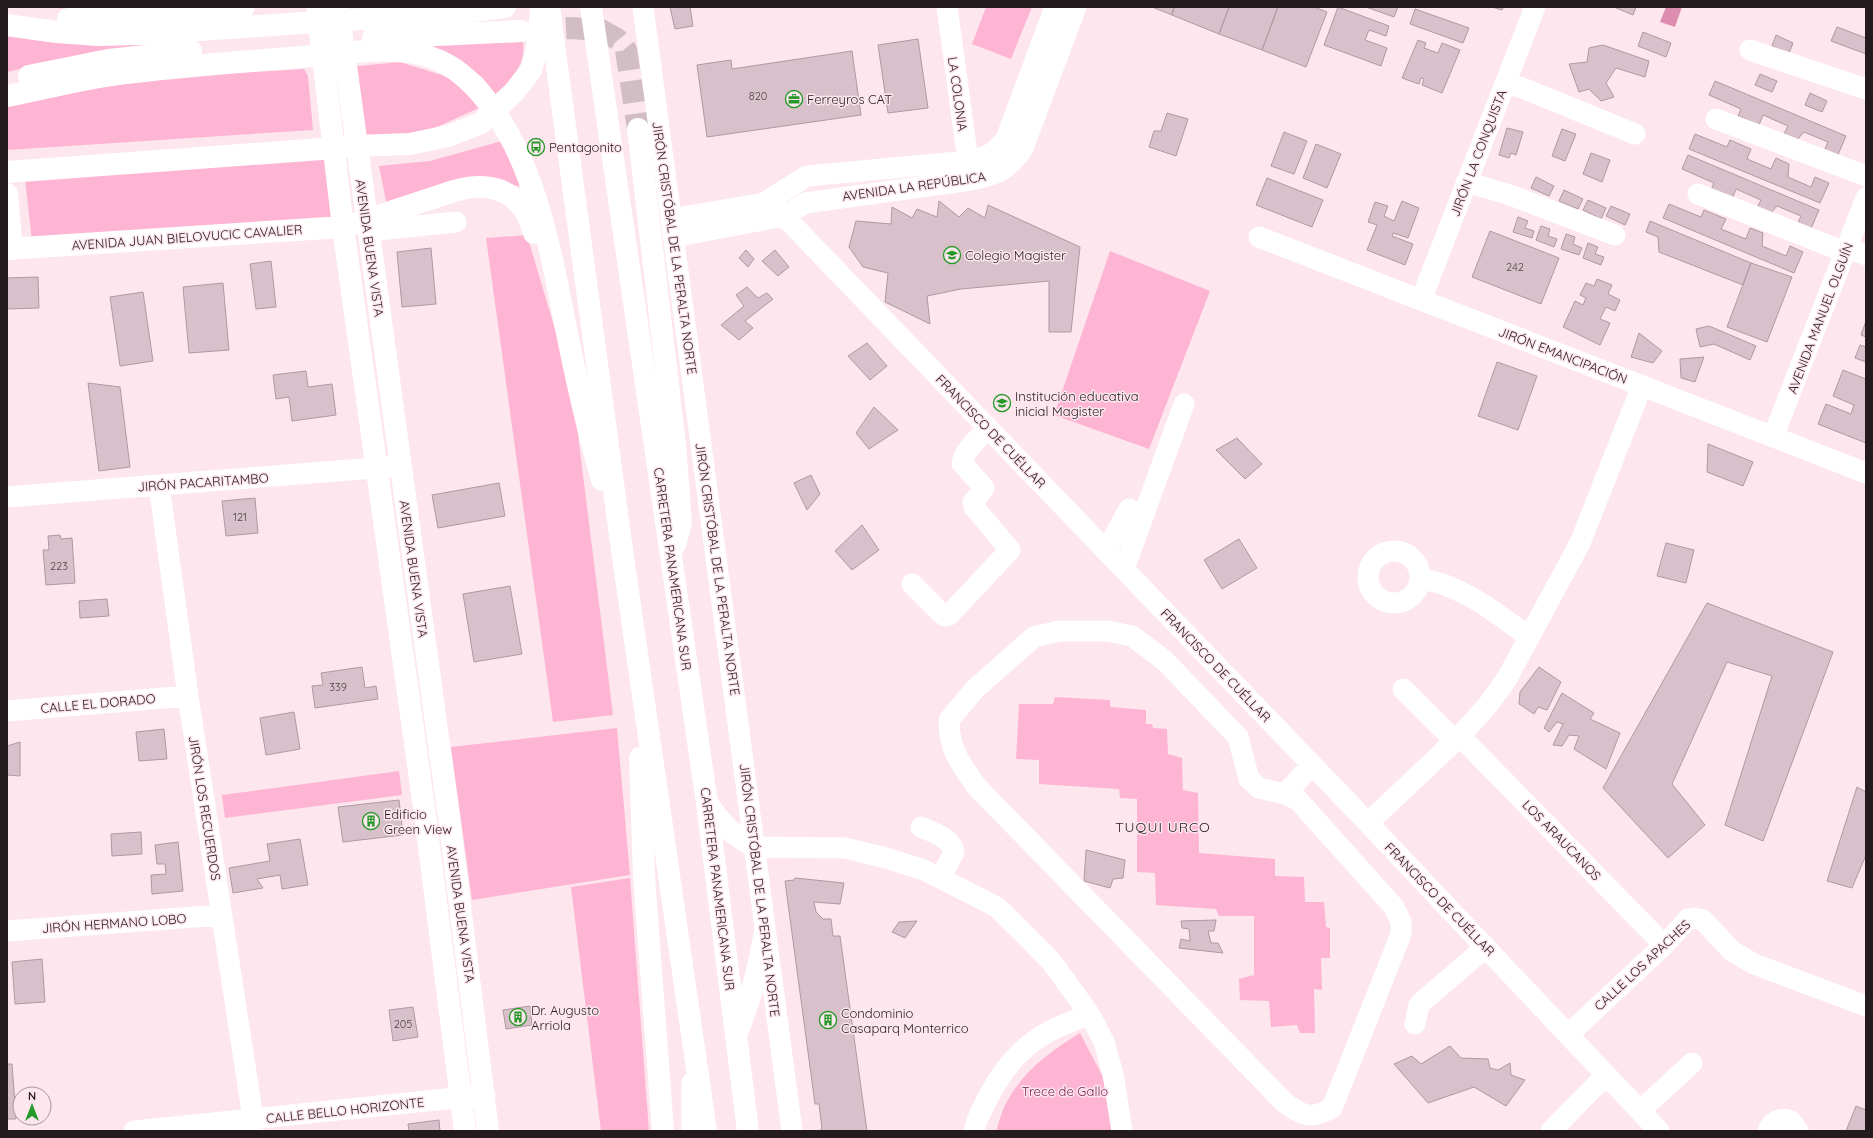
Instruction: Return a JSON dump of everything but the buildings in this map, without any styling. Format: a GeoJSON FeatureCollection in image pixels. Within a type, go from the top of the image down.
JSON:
{"type":"FeatureCollection","features":[{"type":"Feature","properties":{"kind":"main road"},"geometry":{"type":"LineString","coordinates":[[7,10],[66,19],[105,19],[244,7]]}},
{"type":"Feature","properties":{"kind":"main road","name":"AVENIDA BUENA VISTA"},"geometry":{"type":"LineString","coordinates":[[317,7],[337,85],[356,146],[448,813],[485,1095],[488,1131]]}},
{"type":"Feature","properties":{"kind":"main road","name":"AVENIDA BUENA VISTA"},"geometry":{"type":"LineString","coordinates":[[338,7],[337,85],[334,148],[343,227],[425,815],[465,1131]]}},
{"type":"Feature","properties":{"kind":"main road"},"geometry":{"type":"LineString","coordinates":[[7,25],[57,32],[98,35],[140,34],[465,12],[505,7]]}},
{"type":"Feature","properties":{"kind":"main road"},"geometry":{"type":"LineString","coordinates":[[7,172],[418,142],[448,136],[481,123],[515,92],[531,70],[536,53],[541,7]]}},
{"type":"Feature","properties":{"kind":"main road"},"geometry":{"type":"LineString","coordinates":[[549,7],[622,550],[706,1131]]}},
{"type":"Feature","properties":{"kind":"main road","name":"CARRETERA PANAMERICANA SUR"},"geometry":{"type":"LineString","coordinates":[[591,7],[707,803],[748,1131]]}},
{"type":"Feature","properties":{"kind":"main road"},"geometry":{"type":"LineString","coordinates":[[7,82],[62,68],[148,55],[297,42],[521,31]]}},
{"type":"Feature","properties":{"kind":"main road"},"geometry":{"type":"LineString","coordinates":[[7,96],[82,79],[201,65],[375,52],[410,52],[443,62],[463,76],[484,98],[509,136],[528,176],[550,247],[586,427],[622,550]]}},
{"type":"Feature","properties":{"kind":"main road"},"geometry":{"type":"LineString","coordinates":[[638,129],[674,444],[681,523],[671,556]]}},
{"type":"Feature","properties":{"kind":"main road","name":"AVENIDA JUAN BIELOVUCIC CAVALIER"},"geometry":{"type":"LineString","coordinates":[[9,249],[367,226],[465,188],[489,188],[506,193],[519,202],[531,224],[586,427]]}},
{"type":"Feature","properties":{"kind":"main road"},"geometry":{"type":"LineString","coordinates":[[7,194],[9,249]]}},
{"type":"Feature","properties":{"kind":"main road"},"geometry":{"type":"LineString","coordinates":[[637,654],[644,876],[663,1131]]}},
{"type":"Feature","properties":{"kind":"main road"},"geometry":{"type":"LineString","coordinates":[[707,803],[724,827],[736,837],[755,847]]}},
{"type":"Feature","properties":{"kind":"main road"},"geometry":{"type":"LineString","coordinates":[[425,815],[435,816],[448,813]]}},
{"type":"Feature","properties":{"kind":"main road"},"geometry":{"type":"LineString","coordinates":[[736,1033],[747,1011],[759,964],[765,932]]}},
{"type":"Feature","properties":{"kind":"street","name":"JIRÓN CRISTÓBAL DE LA PERALTA NORTE"},"geometry":{"type":"LineString","coordinates":[[643,7],[792,1131]]}},
{"type":"Feature","properties":{"kind":"street","name":"LA COLONIA"},"geometry":{"type":"LineString","coordinates":[[947,7],[969,170]]}},
{"type":"Feature","properties":{"kind":"street","name":"AVENIDA LA REPÚBLICA"},"geometry":{"type":"LineString","coordinates":[[672,228],[969,170],[985,157],[997,151],[1006,138],[1055,7]]}},
{"type":"Feature","properties":{"kind":"street","name":"AVENIDA LA REPÚBLICA"},"geometry":{"type":"LineString","coordinates":[[969,170],[988,177],[1004,170],[1016,159],[1023,148],[1076,7]]}},
{"type":"Feature","properties":{"kind":"street","name":"JIRÓN LA CONQUISTA"},"geometry":{"type":"LineString","coordinates":[[1421,300],[1535,7]]}},
{"type":"Feature","properties":{"kind":"street"},"geometry":{"type":"LineString","coordinates":[[1750,50],[1866,89]]}},
{"type":"Feature","properties":{"kind":"street"},"geometry":{"type":"LineString","coordinates":[[1505,83],[1525,89],[1635,134]]}},
{"type":"Feature","properties":{"kind":"street"},"geometry":{"type":"LineString","coordinates":[[1716,119],[1866,176]]}},
{"type":"Feature","properties":{"kind":"street"},"geometry":{"type":"LineString","coordinates":[[1466,182],[1510,195],[1615,235]]}},
{"type":"Feature","properties":{"kind":"street"},"geometry":{"type":"LineString","coordinates":[[1698,194],[1846,250],[1866,255]]}},
{"type":"Feature","properties":{"kind":"street","name":"AVENIDA MANUEL OLGUÍN"},"geometry":{"type":"LineString","coordinates":[[1773,437],[1866,198]]}},
{"type":"Feature","properties":{"kind":"street","name":"FRANCISCO DE CUÉLLAR"},"geometry":{"type":"LineString","coordinates":[[779,207],[988,428],[1569,1034],[1659,1131]]}},
{"type":"Feature","properties":{"kind":"street"},"geometry":{"type":"LineString","coordinates":[[367,226],[456,222]]}},
{"type":"Feature","properties":{"kind":"street","name":"JIRÓN EMANCIPACIÓN"},"geometry":{"type":"LineString","coordinates":[[1259,237],[1866,473]]}},
{"type":"Feature","properties":{"kind":"street"},"geometry":{"type":"LineString","coordinates":[[1368,823],[1458,738],[1497,694],[1506,680],[1528,636],[1580,542],[1642,386]]}},
{"type":"Feature","properties":{"kind":"street"},"geometry":{"type":"LineString","coordinates":[[1124,569],[1184,404]]}},
{"type":"Feature","properties":{"kind":"street"},"geometry":{"type":"LineString","coordinates":[[912,584],[941,614],[945,616],[949,615],[1010,550],[974,507],[973,503],[984,488],[962,462],[963,457],[970,447],[988,428]]}},
{"type":"Feature","properties":{"kind":"street","name":"JIRÓN PACARITAMBO"},"geometry":{"type":"LineString","coordinates":[[7,497],[400,466]]}},
{"type":"Feature","properties":{"kind":"street","name":"JIRÓN LOS RECUERDOS"},"geometry":{"type":"LineString","coordinates":[[159,485],[188,696],[255,1125]]}},
{"type":"Feature","properties":{"kind":"street"},"geometry":{"type":"LineString","coordinates":[[1104,549],[1111,542],[1129,509]]}},
{"type":"Feature","properties":{"kind":"street"},"geometry":{"type":"LineString","coordinates":[[1421,579],[1432,580],[1453,588],[1501,616],[1528,636]]}},
{"type":"Feature","properties":{"kind":"street"},"geometry":{"type":"LineString","coordinates":[[1059,631],[1108,631],[1132,636],[1164,660],[1238,737],[1249,779],[1259,788],[1285,794],[1298,800],[1394,907],[1401,922],[1401,934],[1332,1108],[1321,1114],[1302,1114],[1285,1103],[977,787],[958,761],[949,738],[949,720],[975,689],[1034,637],[1059,631]]}},
{"type":"Feature","properties":{"kind":"street","name":"LOS ARAUCANOS"},"geometry":{"type":"LineString","coordinates":[[1403,689],[1458,738],[1664,944]]}},
{"type":"Feature","properties":{"kind":"street","name":"CALLE EL DORADO"},"geometry":{"type":"LineString","coordinates":[[7,711],[188,696]]}},
{"type":"Feature","properties":{"kind":"street"},"geometry":{"type":"LineString","coordinates":[[1285,794],[1312,765]]}},
{"type":"Feature","properties":{"kind":"street"},"geometry":{"type":"LineString","coordinates":[[921,827],[948,841],[954,847],[954,852],[941,877]]}},
{"type":"Feature","properties":{"kind":"street"},"geometry":{"type":"LineString","coordinates":[[755,847],[845,848],[886,858],[941,877],[997,907],[1051,961],[1090,1015],[1104,1042],[1113,1074],[1122,1131]]}},
{"type":"Feature","properties":{"kind":"street","name":"JIRÓN HERMANO LOBO"},"geometry":{"type":"LineString","coordinates":[[7,931],[222,915]]}},
{"type":"Feature","properties":{"kind":"street","name":"CALLE LOS APACHES"},"geometry":{"type":"LineString","coordinates":[[1569,1034],[1664,944],[1688,919],[1699,918],[1703,920],[1732,951],[1754,964],[1866,1006]]}},
{"type":"Feature","properties":{"kind":"street"},"geometry":{"type":"LineString","coordinates":[[1416,1024],[1419,1005],[1486,947]]}},
{"type":"Feature","properties":{"kind":"street"},"geometry":{"type":"LineString","coordinates":[[974,1131],[978,1117],[997,1080],[1016,1055],[1043,1034],[1067,1022],[1090,1015]]}},
{"type":"Feature","properties":{"kind":"street"},"geometry":{"type":"LineString","coordinates":[[692,1037],[692,1131]]}},
{"type":"Feature","properties":{"kind":"street"},"geometry":{"type":"LineString","coordinates":[[1640,1111],[1692,1063]]}},
{"type":"Feature","properties":{"kind":"street"},"geometry":{"type":"LineString","coordinates":[[1554,1130],[1606,1075]]}},
{"type":"Feature","properties":{"kind":"street","name":"CALLE BELLO HORIZONTE"},"geometry":{"type":"LineString","coordinates":[[134,1131],[255,1125],[485,1095]]}},
{"type":"Feature","properties":{"kind":"street"},"geometry":{"type":"LineString","coordinates":[[1768,1131],[1773,1123],[1782,1119],[1791,1121],[1798,1131]]}},
{"type":"Feature","properties":{"kind":"green space"},"geometry":{"type":"Polygon","coordinates":[[[38,7],[136,7],[91,10],[38,7]]]}},
{"type":"Feature","properties":{"kind":"green space"},"geometry":{"type":"Polygon","coordinates":[[[986,7],[1032,7],[1011,59],[972,44],[986,7]]]}},
{"type":"Feature","properties":{"kind":"green space"},"geometry":{"type":"Polygon","coordinates":[[[7,35],[148,44],[148,47],[97,51],[7,72],[7,35]]]}},
{"type":"Feature","properties":{"kind":"green space"},"geometry":{"type":"Polygon","coordinates":[[[523,42],[520,65],[512,78],[496,95],[482,77],[457,60],[418,44],[523,42]]]}},
{"type":"Feature","properties":{"kind":"green space"},"geometry":{"type":"Polygon","coordinates":[[[400,62],[448,77],[481,107],[426,132],[360,139],[349,67],[400,62]]]}},
{"type":"Feature","properties":{"kind":"green space"},"geometry":{"type":"Polygon","coordinates":[[[304,69],[308,76],[313,130],[7,150],[7,105],[118,80],[304,69]]]}},
{"type":"Feature","properties":{"kind":"green space"},"geometry":{"type":"Polygon","coordinates":[[[502,141],[525,187],[464,179],[387,206],[379,166],[430,161],[502,141]]]}},
{"type":"Feature","properties":{"kind":"green space"},"geometry":{"type":"Polygon","coordinates":[[[327,158],[336,217],[32,241],[25,179],[327,158]]]}},
{"type":"Feature","properties":{"kind":"green space"},"geometry":{"type":"Polygon","coordinates":[[[527,235],[572,387],[613,715],[553,722],[486,238],[527,235]]]}},
{"type":"Feature","properties":{"kind":"green space"},"geometry":{"type":"Polygon","coordinates":[[[1110,251],[1210,291],[1149,449],[1054,415],[1110,251]]]}},
{"type":"Feature","properties":{"kind":"green space"},"geometry":{"type":"Polygon","coordinates":[[[1055,697],[1110,700],[1110,707],[1146,710],[1146,724],[1152,724],[1153,728],[1167,729],[1168,754],[1182,758],[1183,790],[1198,793],[1199,853],[1275,859],[1275,876],[1304,877],[1305,902],[1324,902],[1326,927],[1330,928],[1330,958],[1321,958],[1322,990],[1314,989],[1315,1033],[1300,1033],[1297,1025],[1271,1027],[1269,1001],[1240,1000],[1239,979],[1254,975],[1254,916],[1219,916],[1216,909],[1156,905],[1155,873],[1137,872],[1137,799],[1120,798],[1119,789],[1039,784],[1039,760],[1016,759],[1019,704],[1053,704],[1055,697]]]}},
{"type":"Feature","properties":{"kind":"green space"},"geometry":{"type":"Polygon","coordinates":[[[617,728],[630,875],[472,900],[451,747],[617,728]]]}},
{"type":"Feature","properties":{"kind":"green space"},"geometry":{"type":"Polygon","coordinates":[[[399,771],[402,795],[225,818],[222,795],[399,771]]]}},
{"type":"Feature","properties":{"kind":"green space"},"geometry":{"type":"Polygon","coordinates":[[[630,878],[649,1131],[601,1131],[571,887],[630,878]]]}},
{"type":"Feature","properties":{"kind":"green space","name":"Trece de Gallo"},"geometry":{"type":"Polygon","coordinates":[[[1080,1033],[1104,1079],[1112,1131],[996,1131],[1005,1105],[1028,1072],[1047,1055],[1080,1033]]]}},
{"type":"Feature","properties":{"kind":"shaded area"},"geometry":{"type":"Polygon","coordinates":[[[1666,7],[1682,7],[1675,27],[1660,22],[1666,7]]]}},
{"type":"Feature","properties":{"kind":"tunnel"},"geometry":{"type":"LineString","coordinates":[[533,30],[570,28],[601,30],[617,39],[626,50],[638,129]]}},
{"type":"Feature","properties":{"kind":"place","name":"Ferreyros CAT"},"geometry":{"type":"Point","coordinates":[794,99]}},
{"type":"Feature","properties":{"kind":"place","name":"Pentagonito"},"geometry":{"type":"Point","coordinates":[536,147]}},
{"type":"Feature","properties":{"kind":"place","name":"Colegio Magister"},"geometry":{"type":"Point","coordinates":[952,255]}},
{"type":"Feature","properties":{"kind":"place","name":"Institución educativa inicial Magister"},"geometry":{"type":"Point","coordinates":[1002,403]}},
{"type":"Feature","properties":{"kind":"place","name":"Edificio Green View"},"geometry":{"type":"Point","coordinates":[371,821]}},
{"type":"Feature","properties":{"kind":"place","name":"Dr. Augusto Arriola"},"geometry":{"type":"Point","coordinates":[518,1017]}},
{"type":"Feature","properties":{"kind":"place","name":"Condominio Casaparq Monterrico"},"geometry":{"type":"Point","coordinates":[828,1020]}},
{"type":"Feature","properties":{"kind":"district","name":"TUQUI URCO"},"geometry":{"type":"Point","coordinates":[1163,827]}}]}
